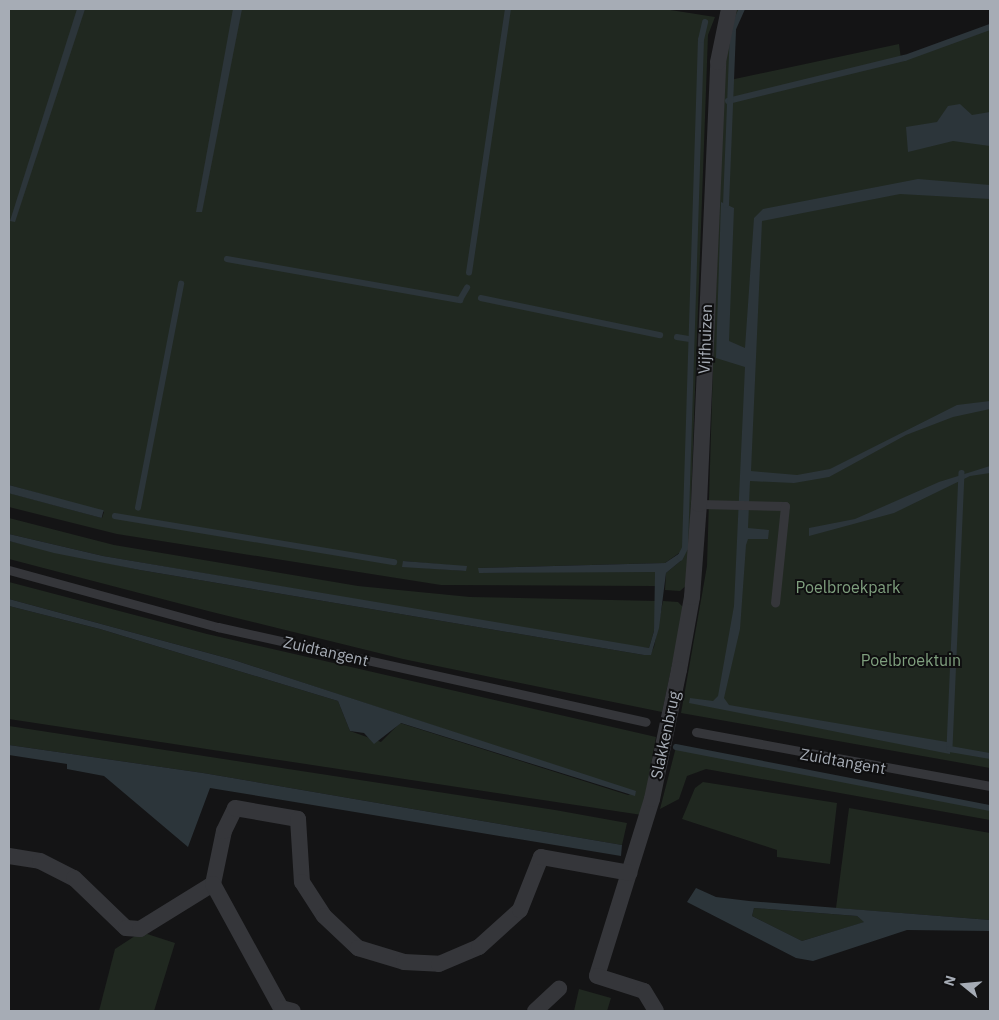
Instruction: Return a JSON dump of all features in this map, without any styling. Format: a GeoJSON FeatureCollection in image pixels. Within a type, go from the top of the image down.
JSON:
{"type":"FeatureCollection","features":[{"type":"Feature","properties":{"kind":"street","name":"Vijfhuizen"},"geometry":{"type":"LineString","coordinates":[[679,670],[692,597],[699,504],[717,81],[723,22],[729,9]]}},
{"type":"Feature","properties":{"kind":"street","name":"Slakkenbrug"},"geometry":{"type":"LineString","coordinates":[[630,873],[652,798],[679,670]]}},
{"type":"Feature","properties":{"kind":"street"},"geometry":{"type":"LineString","coordinates":[[284,1010],[213,884],[224,831],[235,808],[298,820],[302,882],[324,916],[358,948],[404,962],[439,964],[479,947],[520,910],[541,857],[630,873],[597,976],[644,991],[656,1011]]}},
{"type":"Feature","properties":{"kind":"street"},"geometry":{"type":"LineString","coordinates":[[9,856],[40,862],[74,878],[126,928],[140,929],[213,884]]}},
{"type":"Feature","properties":{"kind":"street"},"geometry":{"type":"LineString","coordinates":[[535,1011],[559,989]]}},
{"type":"Feature","properties":{"kind":"lane"},"geometry":{"type":"LineString","coordinates":[[699,504],[785,506],[774,602]]}},
{"type":"Feature","properties":{"kind":"lane","name":"Zuidtangent"},"geometry":{"type":"LineString","coordinates":[[9,570],[218,626],[646,722]]}},
{"type":"Feature","properties":{"kind":"lane","name":"Zuidtangent"},"geometry":{"type":"LineString","coordinates":[[696,732],[990,786]]}},
{"type":"Feature","properties":{"kind":"green space"},"geometry":{"type":"Polygon","coordinates":[[[9,9],[664,9],[715,17],[708,35],[688,584],[680,591],[665,590],[666,573],[683,559],[679,553],[665,563],[479,568],[479,573],[648,570],[656,572],[656,586],[441,585],[117,534],[9,507],[9,493],[102,518],[104,512],[9,485],[9,9]],[[403,561],[427,568],[466,571],[448,565],[403,561]]]}},
{"type":"Feature","properties":{"kind":"green space","name":"Poelbroekpark"},"geometry":{"type":"Polygon","coordinates":[[[735,9],[742,9],[733,29],[730,80],[899,44],[901,59],[990,27],[990,768],[681,713],[707,566],[722,66],[735,9]]]}},
{"type":"Feature","properties":{"kind":"green space"},"geometry":{"type":"Polygon","coordinates":[[[9,518],[114,545],[358,586],[470,597],[657,601],[654,631],[649,648],[633,647],[103,556],[9,534],[9,518]]]}},
{"type":"Feature","properties":{"kind":"green space"},"geometry":{"type":"Polygon","coordinates":[[[9,541],[140,570],[644,655],[650,655],[654,647],[663,601],[678,602],[684,608],[662,712],[403,659],[9,559],[9,541]]]}},
{"type":"Feature","properties":{"kind":"green space"},"geometry":{"type":"Polygon","coordinates":[[[9,582],[207,634],[656,737],[642,815],[9,719],[9,606],[100,629],[338,701],[350,731],[381,742],[400,723],[628,795],[636,792],[234,660],[9,599],[9,582]]]}},
{"type":"Feature","properties":{"kind":"green space"},"geometry":{"type":"Polygon","coordinates":[[[9,726],[555,810],[627,823],[622,845],[203,773],[9,745],[9,726]]]}},
{"type":"Feature","properties":{"kind":"green space"},"geometry":{"type":"Polygon","coordinates":[[[676,747],[990,808],[990,820],[706,769],[687,776],[679,799],[660,809],[676,747]]]}},
{"type":"Feature","properties":{"kind":"green space"},"geometry":{"type":"Polygon","coordinates":[[[703,782],[837,803],[830,864],[777,857],[777,850],[682,819],[695,788],[703,782]]]}},
{"type":"Feature","properties":{"kind":"green space"},"geometry":{"type":"Polygon","coordinates":[[[849,808],[990,833],[990,920],[836,908],[849,808]]]}},
{"type":"Feature","properties":{"kind":"green space"},"geometry":{"type":"Polygon","coordinates":[[[754,908],[857,916],[865,922],[802,941],[752,916],[754,908]]]}},
{"type":"Feature","properties":{"kind":"green space"},"geometry":{"type":"Polygon","coordinates":[[[141,932],[175,943],[154,1011],[99,1011],[115,949],[141,932]]]}},
{"type":"Feature","properties":{"kind":"green space"},"geometry":{"type":"Polygon","coordinates":[[[579,989],[611,998],[607,1011],[574,1011],[579,989]]]}},
{"type":"Feature","properties":{"kind":"shaded area"},"geometry":{"type":"Polygon","coordinates":[[[77,9],[85,9],[15,222],[10,221],[77,9]]]}},
{"type":"Feature","properties":{"kind":"shaded area"},"geometry":{"type":"Polygon","coordinates":[[[233,9],[242,9],[202,212],[196,212],[233,9]]]}},
{"type":"Feature","properties":{"kind":"shaded area"},"geometry":{"type":"Polygon","coordinates":[[[960,104],[972,115],[990,112],[990,146],[953,141],[908,152],[906,127],[937,122],[948,106],[960,104]]]}},
{"type":"Feature","properties":{"kind":"shaded area"},"geometry":{"type":"Polygon","coordinates":[[[918,179],[990,185],[990,199],[900,194],[762,221],[751,471],[797,475],[830,469],[957,405],[990,401],[990,409],[953,417],[906,435],[829,477],[794,483],[750,481],[748,528],[769,530],[768,539],[748,539],[746,545],[740,629],[724,698],[729,705],[947,742],[951,737],[950,754],[689,703],[690,698],[713,701],[718,696],[734,606],[745,367],[716,358],[721,202],[734,208],[729,341],[745,348],[754,218],[763,209],[918,179]]]}},
{"type":"Feature","properties":{"kind":"shaded area"},"geometry":{"type":"Polygon","coordinates":[[[990,466],[990,473],[970,476],[894,513],[809,536],[809,528],[855,519],[939,482],[990,466]]]}},
{"type":"Feature","properties":{"kind":"shaded area"},"geometry":{"type":"Polygon","coordinates":[[[9,485],[104,510],[102,518],[9,493],[9,485]]]}},
{"type":"Feature","properties":{"kind":"shaded area"},"geometry":{"type":"Polygon","coordinates":[[[9,534],[103,556],[649,648],[654,631],[655,572],[479,573],[478,568],[665,563],[680,553],[683,559],[666,573],[659,628],[651,655],[644,655],[140,570],[54,553],[9,541],[9,534]]]}},
{"type":"Feature","properties":{"kind":"shaded area"},"geometry":{"type":"Polygon","coordinates":[[[403,561],[467,566],[466,571],[402,567],[403,561]]]}},
{"type":"Feature","properties":{"kind":"shaded area"},"geometry":{"type":"Polygon","coordinates":[[[9,599],[234,660],[636,791],[635,796],[401,723],[374,744],[364,733],[350,731],[338,701],[100,629],[9,606],[9,599]]]}},
{"type":"Feature","properties":{"kind":"shaded area"},"geometry":{"type":"Polygon","coordinates":[[[9,745],[203,773],[622,845],[621,856],[210,788],[188,847],[104,776],[67,769],[67,764],[9,755],[9,745]]]}},
{"type":"Feature","properties":{"kind":"shaded area"},"geometry":{"type":"Polygon","coordinates":[[[696,888],[716,897],[749,901],[990,920],[990,931],[907,930],[813,961],[796,958],[687,902],[696,888]],[[754,908],[752,916],[802,941],[864,922],[857,916],[754,908]]]}},
{"type":"Feature","properties":{"kind":"waterway"},"geometry":{"type":"LineString","coordinates":[[469,273],[508,9]]}},
{"type":"Feature","properties":{"kind":"waterway"},"geometry":{"type":"LineString","coordinates":[[726,205],[733,29],[742,9]]}},
{"type":"Feature","properties":{"kind":"waterway"},"geometry":{"type":"LineString","coordinates":[[680,558],[685,548],[701,40],[705,22]]}},
{"type":"Feature","properties":{"kind":"waterway"},"geometry":{"type":"LineString","coordinates":[[728,101],[905,58],[990,27]]}},
{"type":"Feature","properties":{"kind":"waterway"},"geometry":{"type":"LineString","coordinates":[[227,259],[460,300],[467,288]]}},
{"type":"Feature","properties":{"kind":"waterway"},"geometry":{"type":"LineString","coordinates":[[138,508],[181,284]]}},
{"type":"Feature","properties":{"kind":"waterway"},"geometry":{"type":"LineString","coordinates":[[481,298],[660,335]]}},
{"type":"Feature","properties":{"kind":"waterway"},"geometry":{"type":"LineString","coordinates":[[677,337],[690,339]]}},
{"type":"Feature","properties":{"kind":"waterway"},"geometry":{"type":"LineString","coordinates":[[962,473],[950,749],[990,756]]}},
{"type":"Feature","properties":{"kind":"waterway"},"geometry":{"type":"LineString","coordinates":[[115,516],[394,562]]}},
{"type":"Feature","properties":{"kind":"waterway"},"geometry":{"type":"LineString","coordinates":[[676,747],[990,808]]}},
{"type":"Feature","properties":{"kind":"park label","name":"Poelbroektuin"},"geometry":{"type":"Point","coordinates":[911,660]}}]}
